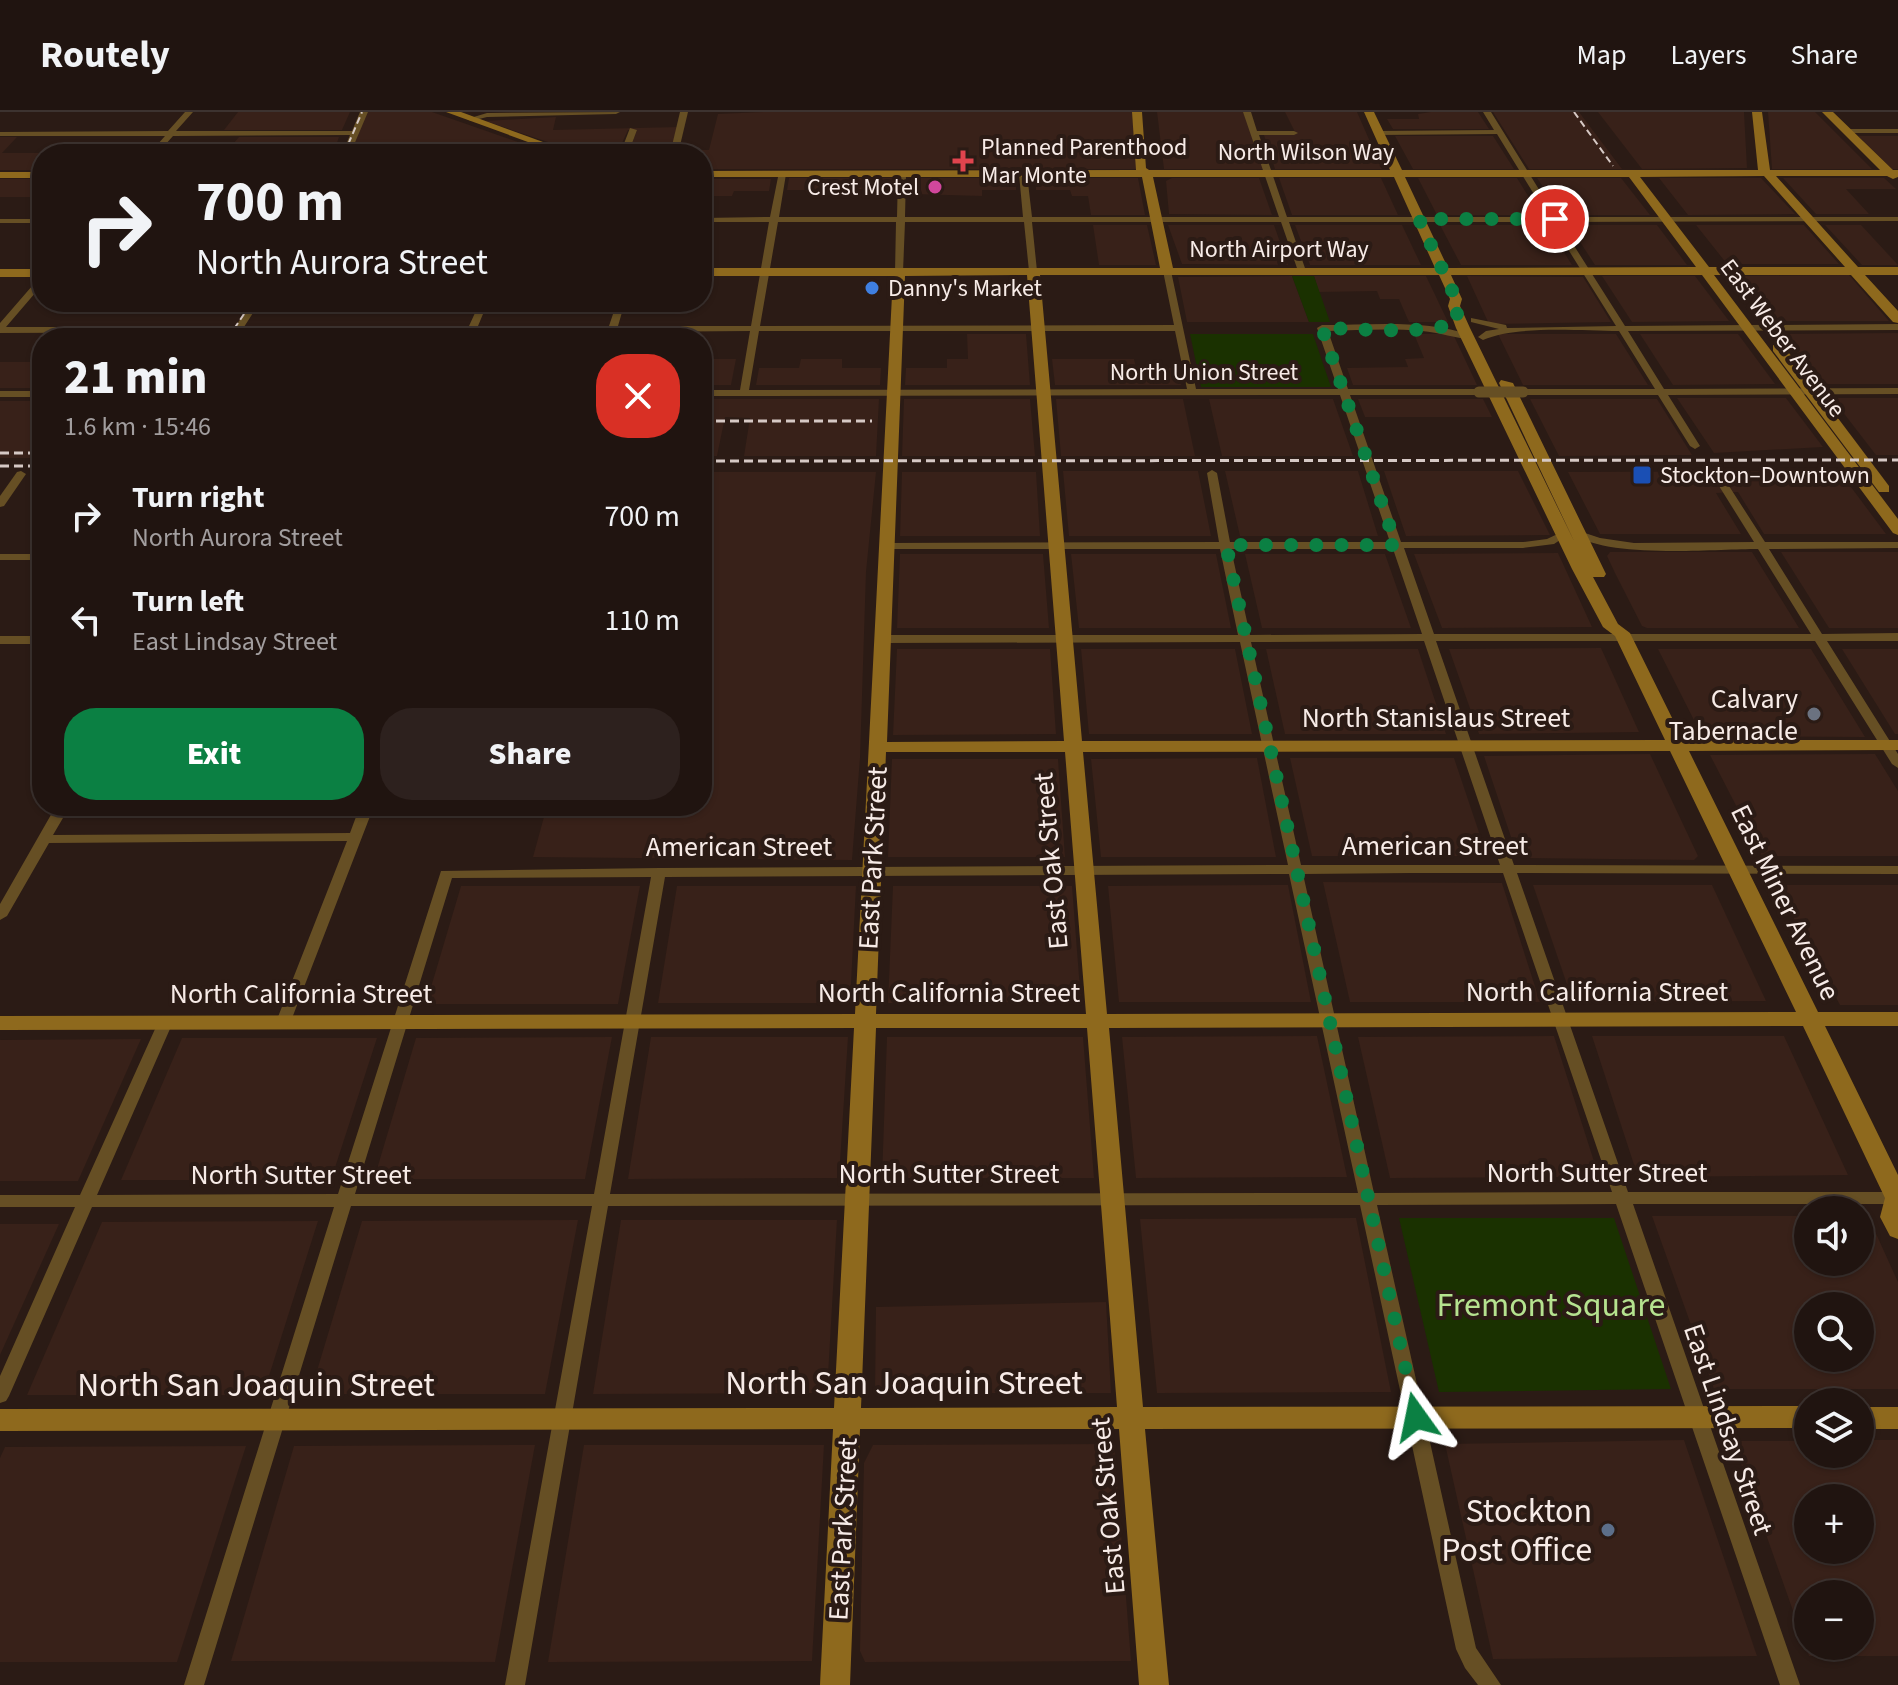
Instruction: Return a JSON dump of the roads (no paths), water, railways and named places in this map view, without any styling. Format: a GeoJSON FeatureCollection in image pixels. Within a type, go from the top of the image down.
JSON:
{"type":"FeatureCollection","features":[{"type":"Feature","properties":{"kind":"street"},"geometry":{"type":"LineString","coordinates":[[162,144],[189,112]]}},
{"type":"Feature","properties":{"kind":"street"},"geometry":{"type":"LineString","coordinates":[[348,144],[356,112]]}},
{"type":"Feature","properties":{"kind":"street"},"geometry":{"type":"LineString","coordinates":[[344,144],[364,112]]}},
{"type":"Feature","properties":{"kind":"street"},"geometry":{"type":"LineString","coordinates":[[451,112],[542,144]]}},
{"type":"Feature","properties":{"kind":"street"},"geometry":{"type":"LineString","coordinates":[[471,119],[484,112]]}},
{"type":"Feature","properties":{"kind":"street"},"geometry":{"type":"LineString","coordinates":[[471,119],[496,115],[616,112]]}},
{"type":"Feature","properties":{"kind":"street"},"geometry":{"type":"LineString","coordinates":[[676,144],[684,112]]}},
{"type":"Feature","properties":{"kind":"street"},"geometry":{"type":"LineString","coordinates":[[1137,112],[1141,169],[1147,174],[1192,392]]}},
{"type":"Feature","properties":{"kind":"street"},"geometry":{"type":"LineString","coordinates":[[1146,112],[1152,170],[1147,174]]}},
{"type":"Feature","properties":{"kind":"street"},"geometry":{"type":"LineString","coordinates":[[1247,112],[1302,271]]}},
{"type":"Feature","properties":{"kind":"street","name":"East Miner Avenue"},"geometry":{"type":"LineString","coordinates":[[1369,112],[1456,299],[1468,306],[1476,337]]}},
{"type":"Feature","properties":{"kind":"street"},"geometry":{"type":"LineString","coordinates":[[1487,112],[1695,446]]}},
{"type":"Feature","properties":{"kind":"street"},"geometry":{"type":"LineString","coordinates":[[1757,112],[1761,166],[1898,319]]}},
{"type":"Feature","properties":{"kind":"street"},"geometry":{"type":"LineString","coordinates":[[1827,112],[1895,176]]}},
{"type":"Feature","properties":{"kind":"street"},"geometry":{"type":"LineString","coordinates":[[628,144],[633,130]]}},
{"type":"Feature","properties":{"kind":"street"},"geometry":{"type":"LineString","coordinates":[[1847,131],[1898,131]]}},
{"type":"Feature","properties":{"kind":"street"},"geometry":{"type":"LineString","coordinates":[[1378,133],[1500,132]]}},
{"type":"Feature","properties":{"kind":"street"},"geometry":{"type":"LineString","coordinates":[[0,134],[351,133]]}},
{"type":"Feature","properties":{"kind":"street"},"geometry":{"type":"LineString","coordinates":[[1254,133],[1294,133]]}},
{"type":"Feature","properties":{"kind":"street","name":"East Weber Avenue"},"geometry":{"type":"LineString","coordinates":[[1638,173],[1673,219],[1721,271],[1898,508]]}},
{"type":"Feature","properties":{"kind":"street","name":"North Wilson Way"},"geometry":{"type":"LineString","coordinates":[[712,174],[1766,173],[1895,176]]}},
{"type":"Feature","properties":{"kind":"street"},"geometry":{"type":"LineString","coordinates":[[744,393],[782,174]]}},
{"type":"Feature","properties":{"kind":"street","name":"East Park Street"},"geometry":{"type":"LineString","coordinates":[[835,1685],[902,174]]}},
{"type":"Feature","properties":{"kind":"street","name":"East Oak Street"},"geometry":{"type":"LineString","coordinates":[[1023,174],[1154,1685]]}},
{"type":"Feature","properties":{"kind":"street"},"geometry":{"type":"LineString","coordinates":[[0,175],[32,175]]}},
{"type":"Feature","properties":{"kind":"street","name":"East Weber Avenue"},"geometry":{"type":"LineString","coordinates":[[1673,219],[1704,272],[1898,530]]}},
{"type":"Feature","properties":{"kind":"street"},"geometry":{"type":"LineString","coordinates":[[712,220],[1898,219]]}},
{"type":"Feature","properties":{"kind":"street"},"geometry":{"type":"LineString","coordinates":[[0,221],[32,221]]}},
{"type":"Feature","properties":{"kind":"street","name":"North Airport Way"},"geometry":{"type":"LineString","coordinates":[[712,272],[1898,271]]}},
{"type":"Feature","properties":{"kind":"street"},"geometry":{"type":"LineString","coordinates":[[0,273],[32,273]]}},
{"type":"Feature","properties":{"kind":"street"},"geometry":{"type":"LineString","coordinates":[[0,329],[32,292]]}},
{"type":"Feature","properties":{"kind":"street","name":"East Miner Avenue"},"geometry":{"type":"LineString","coordinates":[[1456,299],[1454,306],[1459,319],[1476,337],[1572,534],[1611,627],[1623,636],[1898,1198],[1892,1217],[1898,1230]]}},
{"type":"Feature","properties":{"kind":"street"},"geometry":{"type":"LineString","coordinates":[[1423,329],[1450,326],[1459,319]]}},
{"type":"Feature","properties":{"kind":"street"},"geometry":{"type":"LineString","coordinates":[[1474,320],[1519,329]]}},
{"type":"Feature","properties":{"kind":"street"},"geometry":{"type":"LineString","coordinates":[[1423,329],[1476,337],[1519,329],[1898,327]]}},
{"type":"Feature","properties":{"kind":"street"},"geometry":{"type":"LineString","coordinates":[[712,331],[1178,328]]}},
{"type":"Feature","properties":{"kind":"street","name":"East Lindsay Street"},"geometry":{"type":"LineString","coordinates":[[1423,329],[1322,328],[1790,1685]]}},
{"type":"Feature","properties":{"kind":"street"},"geometry":{"type":"LineString","coordinates":[[0,329],[32,330]]}},
{"type":"Feature","properties":{"kind":"street","name":"North Union Street"},"geometry":{"type":"LineString","coordinates":[[712,393],[1898,391]]}},
{"type":"Feature","properties":{"kind":"street"},"geometry":{"type":"LineString","coordinates":[[0,394],[32,394]]}},
{"type":"Feature","properties":{"kind":"street"},"geometry":{"type":"LineString","coordinates":[[1212,473],[1466,1649],[1491,1685]]}},
{"type":"Feature","properties":{"kind":"street"},"geometry":{"type":"LineString","coordinates":[[1,502],[21,474]]}},
{"type":"Feature","properties":{"kind":"street"},"geometry":{"type":"LineString","coordinates":[[1724,486],[1818,637],[1891,745],[1898,764]]}},
{"type":"Feature","properties":{"kind":"street"},"geometry":{"type":"LineString","coordinates":[[887,546],[1523,545],[1550,542],[1572,534],[1634,546],[1898,545]]}},
{"type":"Feature","properties":{"kind":"street"},"geometry":{"type":"LineString","coordinates":[[1523,545],[1583,558],[1634,546]]}},
{"type":"Feature","properties":{"kind":"street"},"geometry":{"type":"LineString","coordinates":[[0,557],[32,557]]}},
{"type":"Feature","properties":{"kind":"street"},"geometry":{"type":"LineString","coordinates":[[883,639],[1898,637]]}},
{"type":"Feature","properties":{"kind":"street"},"geometry":{"type":"LineString","coordinates":[[0,640],[32,640]]}},
{"type":"Feature","properties":{"kind":"street","name":"North Stanislaus Street"},"geometry":{"type":"LineString","coordinates":[[877,747],[1891,745]]}},
{"type":"Feature","properties":{"kind":"street"},"geometry":{"type":"LineString","coordinates":[[0,916],[57,816]]}},
{"type":"Feature","properties":{"kind":"street"},"geometry":{"type":"LineString","coordinates":[[284,1022],[363,816]]}},
{"type":"Feature","properties":{"kind":"street"},"geometry":{"type":"LineString","coordinates":[[44,839],[356,837]]}},
{"type":"Feature","properties":{"kind":"street","name":"American Street"},"geometry":{"type":"LineString","coordinates":[[400,1021],[446,874],[1898,870]]}},
{"type":"Feature","properties":{"kind":"street"},"geometry":{"type":"LineString","coordinates":[[515,1685],[659,872]]}},
{"type":"Feature","properties":{"kind":"street","name":"North California Street"},"geometry":{"type":"LineString","coordinates":[[0,1023],[1898,1019]]}},
{"type":"Feature","properties":{"kind":"street"},"geometry":{"type":"LineString","coordinates":[[194,1685],[400,1021]]}},
{"type":"Feature","properties":{"kind":"street"},"geometry":{"type":"LineString","coordinates":[[0,1396],[165,1022]]}},
{"type":"Feature","properties":{"kind":"street","name":"North Sutter Street"},"geometry":{"type":"LineString","coordinates":[[0,1201],[1898,1198]]}},
{"type":"Feature","properties":{"kind":"street","name":"North San Joaquin Street"},"geometry":{"type":"LineString","coordinates":[[0,1420],[1794,1417]]}},
{"type":"Feature","properties":{"kind":"street"},"geometry":{"type":"LineString","coordinates":[[1874,1418],[1898,1418]]}},
{"type":"Feature","properties":{"kind":"railway"},"geometry":{"type":"LineString","coordinates":[[348,144],[362,112]]}},
{"type":"Feature","properties":{"kind":"railway"},"geometry":{"type":"LineString","coordinates":[[1574,112],[1613,166]]}},
{"type":"Feature","properties":{"kind":"railway"},"geometry":{"type":"LineString","coordinates":[[235,328],[245,312]]}},
{"type":"Feature","properties":{"kind":"railway"},"geometry":{"type":"LineString","coordinates":[[712,421],[872,421]]}},
{"type":"Feature","properties":{"kind":"railway"},"geometry":{"type":"LineString","coordinates":[[0,453],[32,453]]}},
{"type":"Feature","properties":{"kind":"railway"},"geometry":{"type":"LineString","coordinates":[[712,461],[1898,460]]}},
{"type":"Feature","properties":{"kind":"railway"},"geometry":{"type":"LineString","coordinates":[[0,466],[32,466]]}},
{"type":"Feature","properties":{"kind":"place","name":"Planned Parenthood Mar Monte"},"geometry":{"type":"Point","coordinates":[963,161]}},
{"type":"Feature","properties":{"kind":"place","name":"Crest Motel"},"geometry":{"type":"Point","coordinates":[935,187]}},
{"type":"Feature","properties":{"kind":"place","name":"Danny's Market"},"geometry":{"type":"Point","coordinates":[872,288]}},
{"type":"Feature","properties":{"kind":"place","name":"Stockton–Downtown"},"geometry":{"type":"Point","coordinates":[1642,475]}},
{"type":"Feature","properties":{"kind":"place","name":"Calvary Tabernacle"},"geometry":{"type":"Point","coordinates":[1814,714]}},
{"type":"Feature","properties":{"kind":"place","name":"Stockton Post Office"},"geometry":{"type":"Point","coordinates":[1608,1530]}},
{"type":"Feature","properties":{"kind":"park label","name":"Fremont Square"},"geometry":{"type":"Point","coordinates":[1551,1304]}}]}
